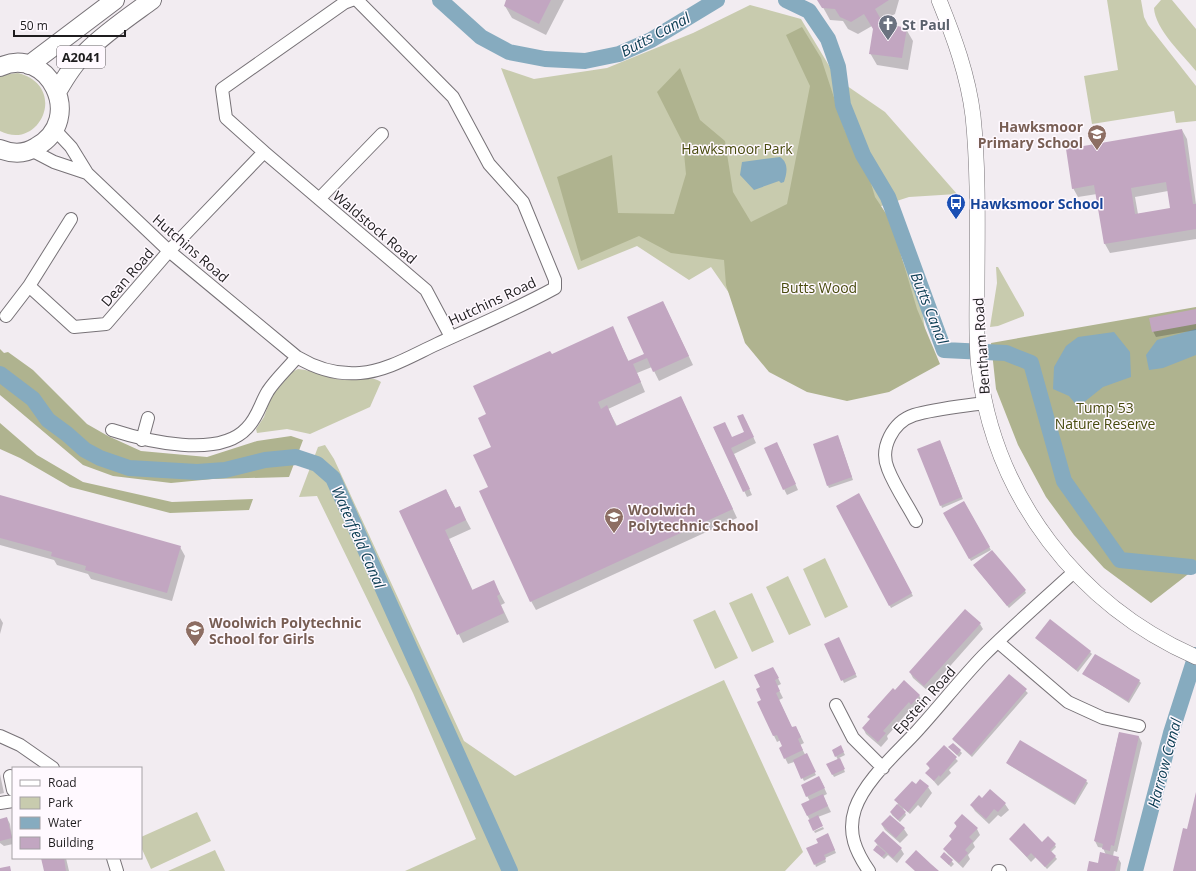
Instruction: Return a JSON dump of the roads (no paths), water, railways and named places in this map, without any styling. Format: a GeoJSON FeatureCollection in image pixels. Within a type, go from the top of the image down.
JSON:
{"type":"FeatureCollection","features":[{"type":"Feature","properties":{"kind":"main road","name":"A2041"},"geometry":{"type":"LineString","coordinates":[[30,65],[115,0]]}},
{"type":"Feature","properties":{"kind":"main road","name":"A2041"},"geometry":{"type":"LineString","coordinates":[[56,92],[68,73],[85,52],[152,0]]}},
{"type":"Feature","properties":{"kind":"main road"},"geometry":{"type":"LineString","coordinates":[[2,64],[19,62],[30,65],[44,74],[51,81],[60,103],[60,117],[55,130],[45,142],[31,150],[22,152],[2,152]]}},
{"type":"Feature","properties":{"kind":"street","name":"Waldstock Road"},"geometry":{"type":"LineString","coordinates":[[352,0],[344,3],[222,89],[226,118],[426,290],[451,337]]}},
{"type":"Feature","properties":{"kind":"street","name":"Bentham Road"},"geometry":{"type":"LineString","coordinates":[[939,0],[955,41],[973,114],[976,170],[977,325],[979,367],[984,403],[990,426],[1012,484],[1049,543],[1074,572],[1116,608],[1177,648],[1196,657]]}},
{"type":"Feature","properties":{"kind":"street","name":"Hutchins Road"},"geometry":{"type":"LineString","coordinates":[[55,130],[71,147],[87,173],[169,251],[297,356],[320,369],[335,372],[362,373],[389,366],[555,288],[554,280],[523,202],[489,164],[453,96],[360,2]]}},
{"type":"Feature","properties":{"kind":"street"},"geometry":{"type":"LineString","coordinates":[[319,199],[382,134]]}},
{"type":"Feature","properties":{"kind":"street","name":"Hutchins Road"},"geometry":{"type":"LineString","coordinates":[[31,150],[54,162],[87,173]]}},
{"type":"Feature","properties":{"kind":"street"},"geometry":{"type":"LineString","coordinates":[[169,251],[264,152]]}},
{"type":"Feature","properties":{"kind":"street"},"geometry":{"type":"LineString","coordinates":[[6,316],[29,286],[71,219]]}},
{"type":"Feature","properties":{"kind":"street","name":"Dean Road"},"geometry":{"type":"LineString","coordinates":[[29,286],[74,327],[106,324],[169,251]]}},
{"type":"Feature","properties":{"kind":"street"},"geometry":{"type":"LineString","coordinates":[[112,430],[142,440],[166,444],[199,445],[233,438],[246,430],[256,418],[268,390],[297,356]]}},
{"type":"Feature","properties":{"kind":"street"},"geometry":{"type":"LineString","coordinates":[[916,521],[887,469],[885,454],[888,437],[903,421],[914,415],[984,403]]}},
{"type":"Feature","properties":{"kind":"street"},"geometry":{"type":"LineString","coordinates":[[142,440],[148,418]]}},
{"type":"Feature","properties":{"kind":"street","name":"Epstein Road"},"geometry":{"type":"LineString","coordinates":[[869,871],[858,854],[852,837],[852,823],[860,797],[868,785],[982,657],[1074,572]]}},
{"type":"Feature","properties":{"kind":"street"},"geometry":{"type":"LineString","coordinates":[[998,642],[1068,702],[1103,718],[1139,726]]}},
{"type":"Feature","properties":{"kind":"street"},"geometry":{"type":"LineString","coordinates":[[836,704],[853,738],[883,768]]}},
{"type":"Feature","properties":{"kind":"street"},"geometry":{"type":"LineString","coordinates":[[0,736],[20,745],[52,767]]}},
{"type":"Feature","properties":{"kind":"street"},"geometry":{"type":"LineString","coordinates":[[10,776],[12,785]]}},
{"type":"Feature","properties":{"kind":"street"},"geometry":{"type":"LineString","coordinates":[[0,803],[12,801]]}},
{"type":"Feature","properties":{"kind":"street"},"geometry":{"type":"LineString","coordinates":[[113,859],[117,871]]}},
{"type":"Feature","properties":{"kind":"water"},"geometry":{"type":"Polygon","coordinates":[[[780,157],[786,165],[784,182],[781,183],[779,181],[754,190],[740,175],[742,162],[780,157]]]}},
{"type":"Feature","properties":{"kind":"water"},"geometry":{"type":"Polygon","coordinates":[[[1196,329],[1196,355],[1163,368],[1149,370],[1146,355],[1157,340],[1196,329]]]}},
{"type":"Feature","properties":{"kind":"water"},"geometry":{"type":"Polygon","coordinates":[[[1114,332],[1130,352],[1131,377],[1103,387],[1078,407],[1069,396],[1053,389],[1054,367],[1066,346],[1078,337],[1114,332]]]}},
{"type":"Feature","properties":{"kind":"waterway","name":"Butts Canal"},"geometry":{"type":"LineString","coordinates":[[440,0],[481,37],[509,52],[545,59],[585,61],[619,54],[651,40],[717,0]]}},
{"type":"Feature","properties":{"kind":"waterway","name":"Butts Canal"},"geometry":{"type":"LineString","coordinates":[[786,0],[809,11],[828,39],[838,67],[843,105],[863,155],[888,197],[944,350],[1006,353],[1031,363],[1064,481],[1120,560],[1191,567]]}},
{"type":"Feature","properties":{"kind":"waterway","name":"Waterfield Canal"},"geometry":{"type":"LineString","coordinates":[[0,374],[33,399],[48,420],[85,450],[100,458],[129,468],[197,472],[225,470],[265,460],[296,457],[317,464],[333,478],[510,871]]}},
{"type":"Feature","properties":{"kind":"waterway","name":"Harrow Canal"},"geometry":{"type":"LineString","coordinates":[[1135,871],[1171,733],[1196,655]]}},
{"type":"Feature","properties":{"kind":"place","name":"St Paul"},"geometry":{"type":"Point","coordinates":[888,41]}},
{"type":"Feature","properties":{"kind":"place","name":"Hawksmoor Primary School"},"geometry":{"type":"Point","coordinates":[1097,151]}},
{"type":"Feature","properties":{"kind":"place","name":"Hawksmoor School"},"geometry":{"type":"Point","coordinates":[956,220]}},
{"type":"Feature","properties":{"kind":"place","name":"Woolwich Polytechnic School"},"geometry":{"type":"Point","coordinates":[614,534]}},
{"type":"Feature","properties":{"kind":"place","name":"Woolwich Polytechnic School for Girls"},"geometry":{"type":"Point","coordinates":[195,647]}},
{"type":"Feature","properties":{"kind":"park label","name":"Hawksmoor Park"},"geometry":{"type":"Point","coordinates":[737,148]}},
{"type":"Feature","properties":{"kind":"park label","name":"Butts Wood"},"geometry":{"type":"Point","coordinates":[819,287]}},
{"type":"Feature","properties":{"kind":"park label","name":"Tump 53 Nature Reserve"},"geometry":{"type":"Point","coordinates":[1105,416]}}]}
